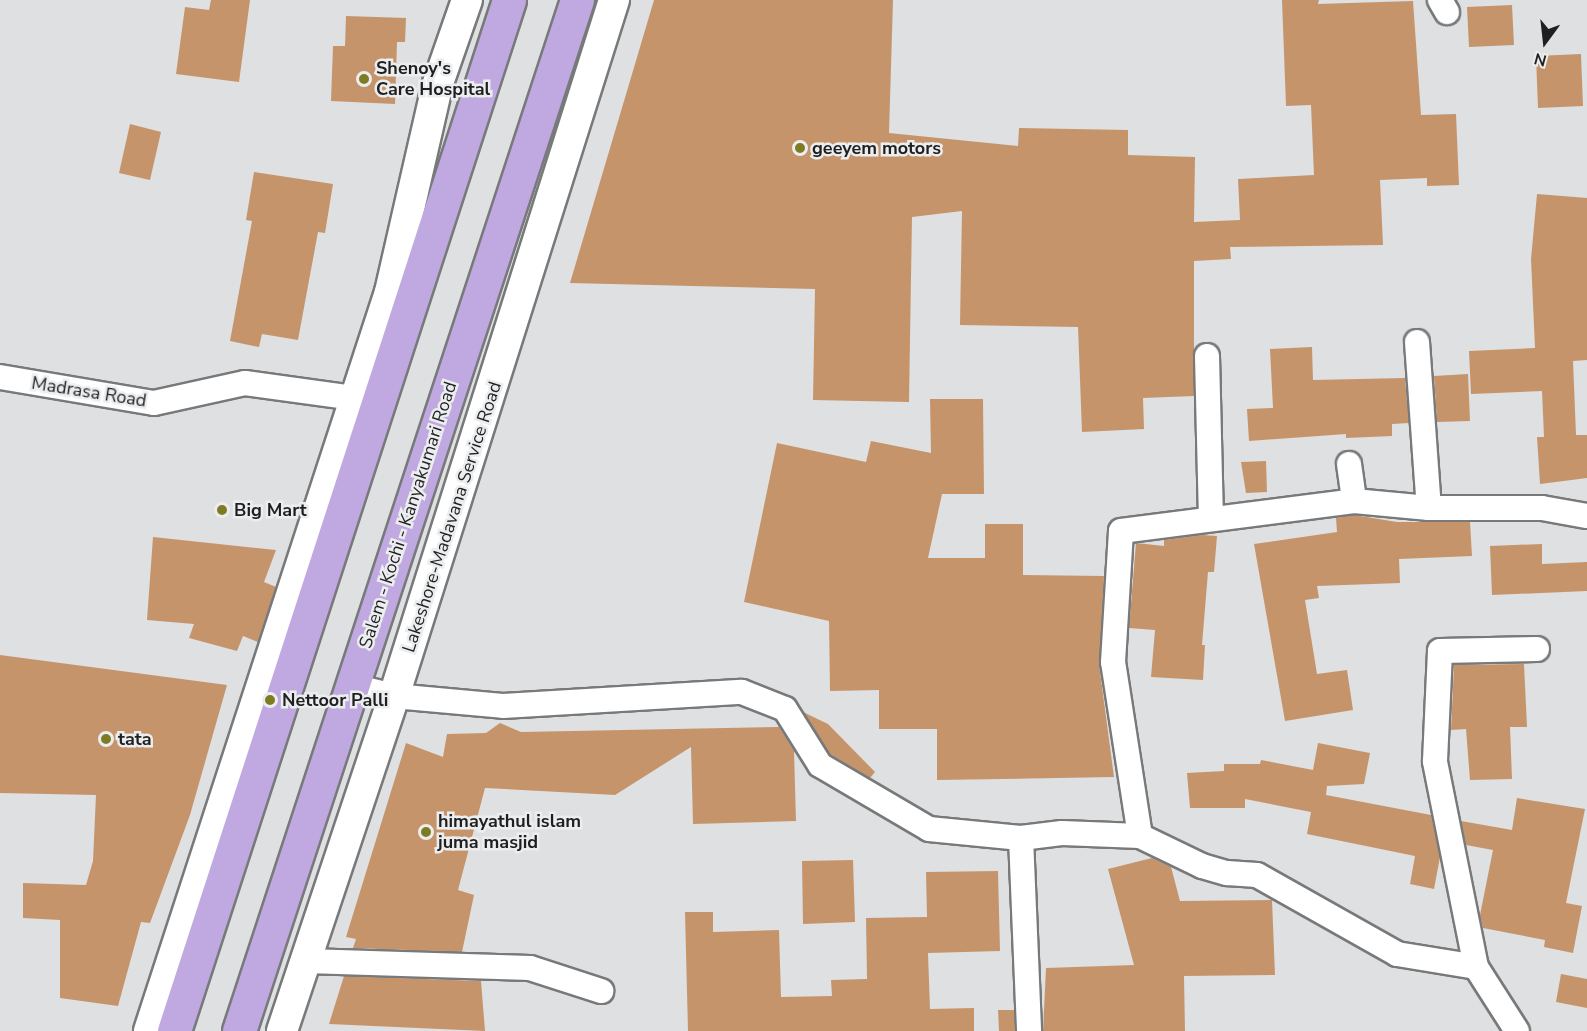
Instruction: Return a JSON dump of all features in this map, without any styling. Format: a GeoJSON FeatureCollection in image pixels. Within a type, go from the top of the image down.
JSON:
{"type":"FeatureCollection","features":[{"type":"Feature","properties":{"kind":"highway"},"geometry":{"type":"LineString","coordinates":[[174,1031],[509,0]]}},
{"type":"Feature","properties":{"kind":"highway","name":"Salem - Kochi - Kanyakumari Road"},"geometry":{"type":"LineString","coordinates":[[239,1031],[577,0]]}},
{"type":"Feature","properties":{"kind":"street"},"geometry":{"type":"LineString","coordinates":[[150,1031],[390,292],[437,86],[467,0]]}},
{"type":"Feature","properties":{"kind":"street","name":"Lakeshore-Madavana Service Road"},"geometry":{"type":"LineString","coordinates":[[282,1031],[394,696],[614,0]]}},
{"type":"Feature","properties":{"kind":"street"},"geometry":{"type":"LineString","coordinates":[[1417,342],[1429,508]]}},
{"type":"Feature","properties":{"kind":"street"},"geometry":{"type":"LineString","coordinates":[[1207,356],[1211,518]]}},
{"type":"Feature","properties":{"kind":"street","name":"Madrasa Road"},"geometry":{"type":"LineString","coordinates":[[0,377],[154,403],[245,383],[355,398]]}},
{"type":"Feature","properties":{"kind":"street"},"geometry":{"type":"LineString","coordinates":[[1349,464],[1354,501]]}},
{"type":"Feature","properties":{"kind":"street"},"geometry":{"type":"LineString","coordinates":[[1140,836],[1113,662],[1121,531],[1354,501],[1429,508],[1542,508],[1587,516]]}},
{"type":"Feature","properties":{"kind":"street"},"geometry":{"type":"LineString","coordinates":[[1517,1031],[1476,967],[1435,761],[1440,651],[1537,649]]}},
{"type":"Feature","properties":{"kind":"street"},"geometry":{"type":"LineString","coordinates":[[352,686],[394,696],[503,706],[742,692],[785,709],[820,765],[929,829],[1021,838],[1062,833],[1140,836],[1202,866],[1257,875],[1397,954],[1476,967]]}},
{"type":"Feature","properties":{"kind":"street"},"geometry":{"type":"LineString","coordinates":[[1021,838],[1029,1031]]}},
{"type":"Feature","properties":{"kind":"street"},"geometry":{"type":"LineString","coordinates":[[306,961],[530,968],[602,991]]}},
{"type":"Feature","properties":{"kind":"building"},"geometry":{"type":"Polygon","coordinates":[[[211,0],[250,0],[239,82],[176,74],[185,7],[209,10],[211,0]]]}},
{"type":"Feature","properties":{"kind":"building"},"geometry":{"type":"Polygon","coordinates":[[[654,0],[893,0],[889,133],[1018,146],[1019,128],[1128,130],[1128,155],[1195,157],[1194,222],[1240,220],[1238,179],[1314,175],[1311,105],[1286,106],[1282,0],[1319,0],[1318,4],[1413,1],[1421,115],[1456,114],[1459,185],[1427,186],[1427,178],[1380,180],[1383,245],[1230,247],[1231,259],[1194,261],[1194,396],[1143,398],[1144,429],[1082,432],[1078,327],[960,325],[962,211],[912,217],[909,402],[813,400],[815,289],[570,283],[654,0]]]}},
{"type":"Feature","properties":{"kind":"building"},"geometry":{"type":"Polygon","coordinates":[[[1512,5],[1514,45],[1469,47],[1467,7],[1512,5]]]}},
{"type":"Feature","properties":{"kind":"building","name":"Shenoy's Care Hospital"},"geometry":{"type":"Polygon","coordinates":[[[346,16],[406,18],[405,42],[397,42],[395,104],[331,101],[333,46],[345,46],[346,16]]]}},
{"type":"Feature","properties":{"kind":"building"},"geometry":{"type":"Polygon","coordinates":[[[1581,54],[1583,106],[1538,108],[1536,56],[1581,54]]]}},
{"type":"Feature","properties":{"kind":"building"},"geometry":{"type":"Polygon","coordinates":[[[130,124],[161,132],[150,180],[119,173],[130,124]]]}},
{"type":"Feature","properties":{"kind":"building"},"geometry":{"type":"Polygon","coordinates":[[[254,172],[333,184],[325,233],[318,232],[298,340],[262,334],[259,347],[230,341],[252,221],[246,220],[254,172]]]}},
{"type":"Feature","properties":{"kind":"building"},"geometry":{"type":"Polygon","coordinates":[[[1537,194],[1587,198],[1587,360],[1573,361],[1576,435],[1587,435],[1587,478],[1540,484],[1537,437],[1544,437],[1542,391],[1471,394],[1469,351],[1535,348],[1531,259],[1537,194]]]}},
{"type":"Feature","properties":{"kind":"building"},"geometry":{"type":"Polygon","coordinates":[[[1312,347],[1313,380],[1405,378],[1409,423],[1392,424],[1392,436],[1346,438],[1346,434],[1249,441],[1247,409],[1273,408],[1270,349],[1312,347]]]}},
{"type":"Feature","properties":{"kind":"building"},"geometry":{"type":"Polygon","coordinates":[[[1468,374],[1470,421],[1437,422],[1434,376],[1468,374]]]}},
{"type":"Feature","properties":{"kind":"building"},"geometry":{"type":"Polygon","coordinates":[[[930,399],[983,399],[984,494],[942,494],[928,558],[985,558],[985,524],[1023,524],[1023,575],[1104,576],[1099,664],[1114,777],[937,780],[937,729],[879,729],[879,690],[830,691],[829,621],[744,602],[777,443],[866,462],[871,441],[931,453],[930,399]]]}},
{"type":"Feature","properties":{"kind":"building"},"geometry":{"type":"Polygon","coordinates":[[[1266,461],[1267,492],[1246,493],[1241,462],[1266,461]]]}},
{"type":"Feature","properties":{"kind":"building"},"geometry":{"type":"Polygon","coordinates":[[[1354,515],[1397,522],[1470,522],[1472,556],[1399,559],[1400,583],[1317,586],[1319,598],[1305,600],[1317,674],[1347,670],[1353,710],[1285,721],[1254,544],[1337,532],[1336,518],[1354,515]]]}},
{"type":"Feature","properties":{"kind":"building"},"geometry":{"type":"Polygon","coordinates":[[[1202,535],[1217,536],[1214,572],[1208,572],[1202,645],[1205,645],[1203,680],[1151,677],[1155,630],[1129,628],[1136,543],[1164,546],[1164,540],[1202,535]]]}},
{"type":"Feature","properties":{"kind":"building"},"geometry":{"type":"Polygon","coordinates":[[[153,537],[276,550],[264,582],[276,587],[258,642],[243,636],[237,651],[189,638],[194,624],[147,620],[153,537]]]}},
{"type":"Feature","properties":{"kind":"building"},"geometry":{"type":"Polygon","coordinates":[[[1542,544],[1542,564],[1587,562],[1587,591],[1492,595],[1490,546],[1542,544]]]}},
{"type":"Feature","properties":{"kind":"building"},"geometry":{"type":"Polygon","coordinates":[[[0,655],[227,685],[190,815],[150,923],[141,922],[118,1006],[60,998],[60,920],[23,918],[23,883],[86,885],[93,861],[96,795],[0,793],[0,655]]]}},
{"type":"Feature","properties":{"kind":"building"},"geometry":{"type":"Polygon","coordinates":[[[1524,664],[1527,727],[1510,727],[1512,779],[1470,780],[1466,729],[1451,730],[1454,665],[1524,664]]]}},
{"type":"Feature","properties":{"kind":"building"},"geometry":{"type":"Polygon","coordinates":[[[803,712],[828,724],[875,772],[870,778],[830,754],[803,712]]]}},
{"type":"Feature","properties":{"kind":"building"},"geometry":{"type":"Polygon","coordinates":[[[500,723],[521,732],[779,727],[794,751],[796,821],[693,824],[691,747],[615,795],[485,788],[458,890],[474,895],[462,952],[353,948],[356,939],[346,937],[406,743],[443,757],[447,734],[486,733],[500,723]]]}},
{"type":"Feature","properties":{"kind":"building"},"geometry":{"type":"Polygon","coordinates":[[[1318,743],[1370,753],[1364,784],[1327,786],[1326,795],[1431,815],[1440,857],[1434,889],[1410,884],[1415,856],[1307,834],[1311,812],[1245,799],[1245,808],[1190,808],[1187,773],[1224,771],[1224,764],[1260,764],[1261,760],[1313,770],[1318,743]]]}},
{"type":"Feature","properties":{"kind":"building"},"geometry":{"type":"Polygon","coordinates":[[[1517,798],[1585,809],[1566,903],[1582,906],[1573,953],[1544,947],[1545,940],[1483,928],[1480,915],[1493,850],[1466,845],[1461,821],[1512,830],[1517,798]]]}},
{"type":"Feature","properties":{"kind":"building"},"geometry":{"type":"Polygon","coordinates":[[[1152,858],[1171,867],[1180,901],[1272,900],[1275,975],[1184,976],[1185,1031],[1043,1031],[1046,968],[1134,965],[1108,869],[1152,858]]]}},
{"type":"Feature","properties":{"kind":"building"},"geometry":{"type":"Polygon","coordinates":[[[853,860],[855,922],[803,924],[802,861],[853,860]]]}},
{"type":"Feature","properties":{"kind":"building"},"geometry":{"type":"Polygon","coordinates":[[[998,871],[1000,951],[928,953],[930,1009],[974,1008],[974,1031],[688,1031],[685,912],[713,912],[713,932],[779,930],[781,997],[832,996],[831,980],[867,979],[866,918],[927,917],[926,872],[998,871]]]}},
{"type":"Feature","properties":{"kind":"building"},"geometry":{"type":"Polygon","coordinates":[[[1561,974],[1587,979],[1587,1008],[1556,1002],[1561,974]]]}},
{"type":"Feature","properties":{"kind":"building"},"geometry":{"type":"Polygon","coordinates":[[[344,976],[481,981],[485,1031],[329,1024],[344,976]]]}},
{"type":"Feature","properties":{"kind":"building"},"geometry":{"type":"Polygon","coordinates":[[[998,1010],[1014,1010],[1015,1031],[999,1031],[998,1010]]]}},
{"type":"Feature","properties":{"kind":"place","name":"Shenoy's Care Hospital"},"geometry":{"type":"Point","coordinates":[364,79]}},
{"type":"Feature","properties":{"kind":"place","name":"geeyem motors"},"geometry":{"type":"Point","coordinates":[800,148]}},
{"type":"Feature","properties":{"kind":"place","name":"Big Mart"},"geometry":{"type":"Point","coordinates":[222,510]}},
{"type":"Feature","properties":{"kind":"place","name":"Nettoor Palli"},"geometry":{"type":"Point","coordinates":[270,700]}},
{"type":"Feature","properties":{"kind":"place","name":"tata"},"geometry":{"type":"Point","coordinates":[106,739]}},
{"type":"Feature","properties":{"kind":"place","name":"himayathul islam juma masjid"},"geometry":{"type":"Point","coordinates":[426,832]}}]}
